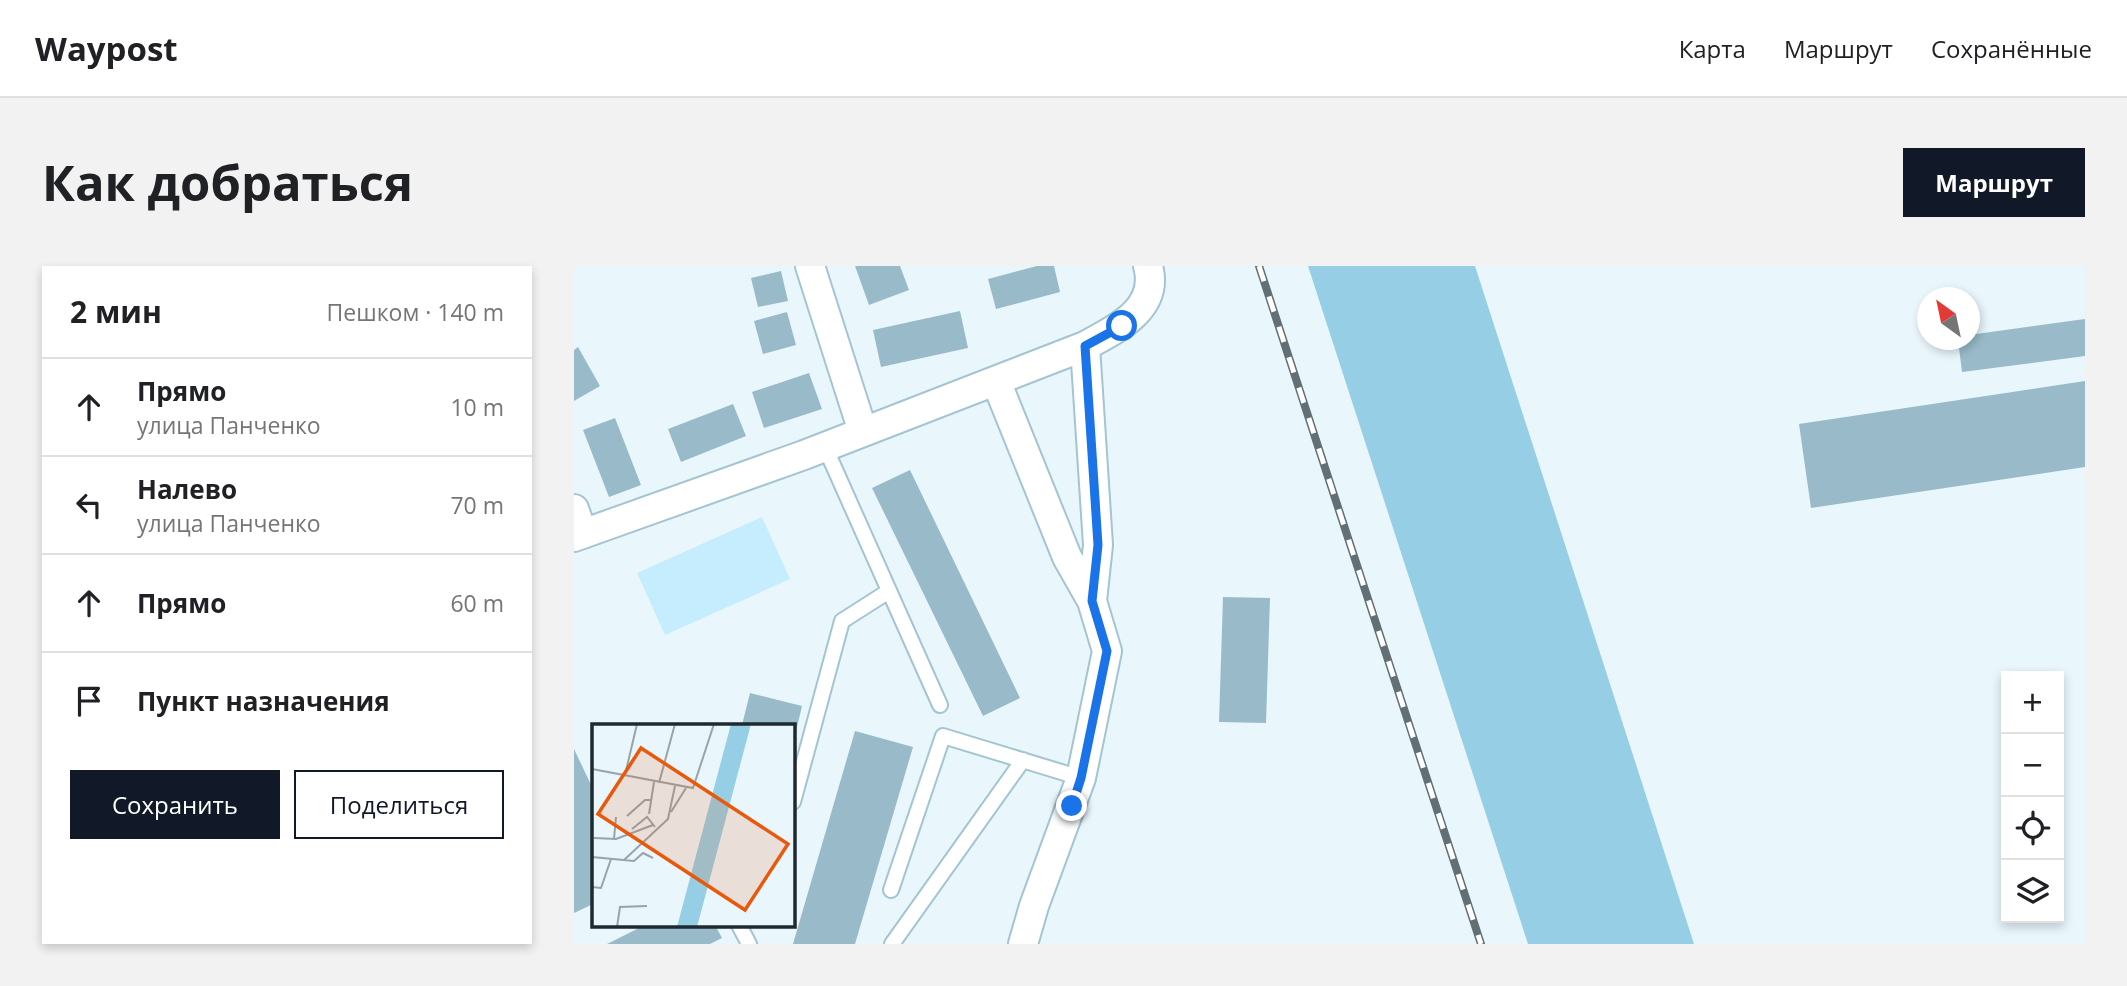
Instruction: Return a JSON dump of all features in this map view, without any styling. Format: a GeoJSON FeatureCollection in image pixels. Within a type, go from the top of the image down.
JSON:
{"type":"FeatureCollection","features":[{"type":"Feature","properties":{"kind":"street"},"geometry":{"type":"LineString","coordinates":[[810,266],[863,432]]}},
{"type":"Feature","properties":{"kind":"street"},"geometry":{"type":"LineString","coordinates":[[577,527],[825,447],[1085,346],[1122,326],[1138,312],[1148,294],[1148,266]]}},
{"type":"Feature","properties":{"kind":"street"},"geometry":{"type":"LineString","coordinates":[[1085,346],[1098,545],[1092,601]]}},
{"type":"Feature","properties":{"kind":"street"},"geometry":{"type":"LineString","coordinates":[[996,381],[1067,557],[1092,601],[1107,651],[1081,778],[1034,906],[1023,944]]}},
{"type":"Feature","properties":{"kind":"lane"},"geometry":{"type":"LineString","coordinates":[[825,447],[940,705]]}},
{"type":"Feature","properties":{"kind":"lane"},"geometry":{"type":"LineString","coordinates":[[794,798],[842,621],[889,591]]}},
{"type":"Feature","properties":{"kind":"lane"},"geometry":{"type":"LineString","coordinates":[[891,890],[943,736],[1081,778]]}},
{"type":"Feature","properties":{"kind":"lane"},"geometry":{"type":"LineString","coordinates":[[892,944],[1023,760]]}},
{"type":"Feature","properties":{"kind":"lane"},"geometry":{"type":"LineString","coordinates":[[740,926],[749,944]]}},
{"type":"Feature","properties":{"kind":"shaded area"},"geometry":{"type":"Polygon","coordinates":[[[1308,266],[1475,266],[1694,944],[1528,944],[1308,266]]]}},
{"type":"Feature","properties":{"kind":"shaded area"},"geometry":{"type":"Polygon","coordinates":[[[762,517],[790,579],[665,635],[637,573],[762,517]]]}},
{"type":"Feature","properties":{"kind":"building"},"geometry":{"type":"Polygon","coordinates":[[[855,266],[900,266],[909,290],[869,305],[855,266]]]}},
{"type":"Feature","properties":{"kind":"building"},"geometry":{"type":"Polygon","coordinates":[[[1037,266],[1054,266],[1060,292],[996,309],[988,279],[1037,266]]]}},
{"type":"Feature","properties":{"kind":"building"},"geometry":{"type":"Polygon","coordinates":[[[781,271],[788,301],[758,307],[751,278],[781,271]]]}},
{"type":"Feature","properties":{"kind":"building"},"geometry":{"type":"Polygon","coordinates":[[[960,311],[968,348],[881,367],[873,330],[960,311]]]}},
{"type":"Feature","properties":{"kind":"building"},"geometry":{"type":"Polygon","coordinates":[[[787,312],[796,345],[763,354],[754,321],[787,312]]]}},
{"type":"Feature","properties":{"kind":"building"},"geometry":{"type":"Polygon","coordinates":[[[2085,319],[2085,356],[1962,372],[1959,350],[1980,350],[1980,333],[2085,319]]]}},
{"type":"Feature","properties":{"kind":"building"},"geometry":{"type":"Polygon","coordinates":[[[578,347],[600,386],[574,401],[574,350],[578,347]]]}},
{"type":"Feature","properties":{"kind":"building"},"geometry":{"type":"Polygon","coordinates":[[[809,373],[822,409],[764,428],[752,392],[809,373]]]}},
{"type":"Feature","properties":{"kind":"building"},"geometry":{"type":"Polygon","coordinates":[[[2085,381],[2085,467],[1811,508],[1799,424],[2085,381]]]}},
{"type":"Feature","properties":{"kind":"building"},"geometry":{"type":"Polygon","coordinates":[[[733,404],[746,436],[681,462],[668,429],[733,404]]]}},
{"type":"Feature","properties":{"kind":"building"},"geometry":{"type":"Polygon","coordinates":[[[615,418],[641,485],[609,497],[583,430],[615,418]]]}},
{"type":"Feature","properties":{"kind":"building"},"geometry":{"type":"Polygon","coordinates":[[[910,470],[1020,698],[983,716],[872,488],[910,470]]]}},
{"type":"Feature","properties":{"kind":"building"},"geometry":{"type":"Polygon","coordinates":[[[1223,597],[1270,598],[1266,723],[1219,722],[1223,597]]]}},
{"type":"Feature","properties":{"kind":"building"},"geometry":{"type":"Polygon","coordinates":[[[750,693],[802,706],[794,740],[794,724],[742,724],[750,693]]]}},
{"type":"Feature","properties":{"kind":"building"},"geometry":{"type":"Polygon","coordinates":[[[855,731],[913,747],[855,944],[793,944],[855,731]]]}},
{"type":"Feature","properties":{"kind":"building"},"geometry":{"type":"Polygon","coordinates":[[[574,749],[592,787],[592,904],[574,913],[574,749]]]}},
{"type":"Feature","properties":{"kind":"building"},"geometry":{"type":"Polygon","coordinates":[[[643,926],[716,926],[722,938],[710,944],[607,944],[643,926]]]}},
{"type":"Feature","properties":{"kind":"railway"},"geometry":{"type":"LineString","coordinates":[[1259,266],[1481,944]]}},
{"type":"Feature","properties":{"kind":"route"},"geometry":{"type":"LineString","coordinates":[[1072,806],[1081,778],[1107,651],[1092,601],[1098,545],[1085,346],[1122,326]]}}]}
